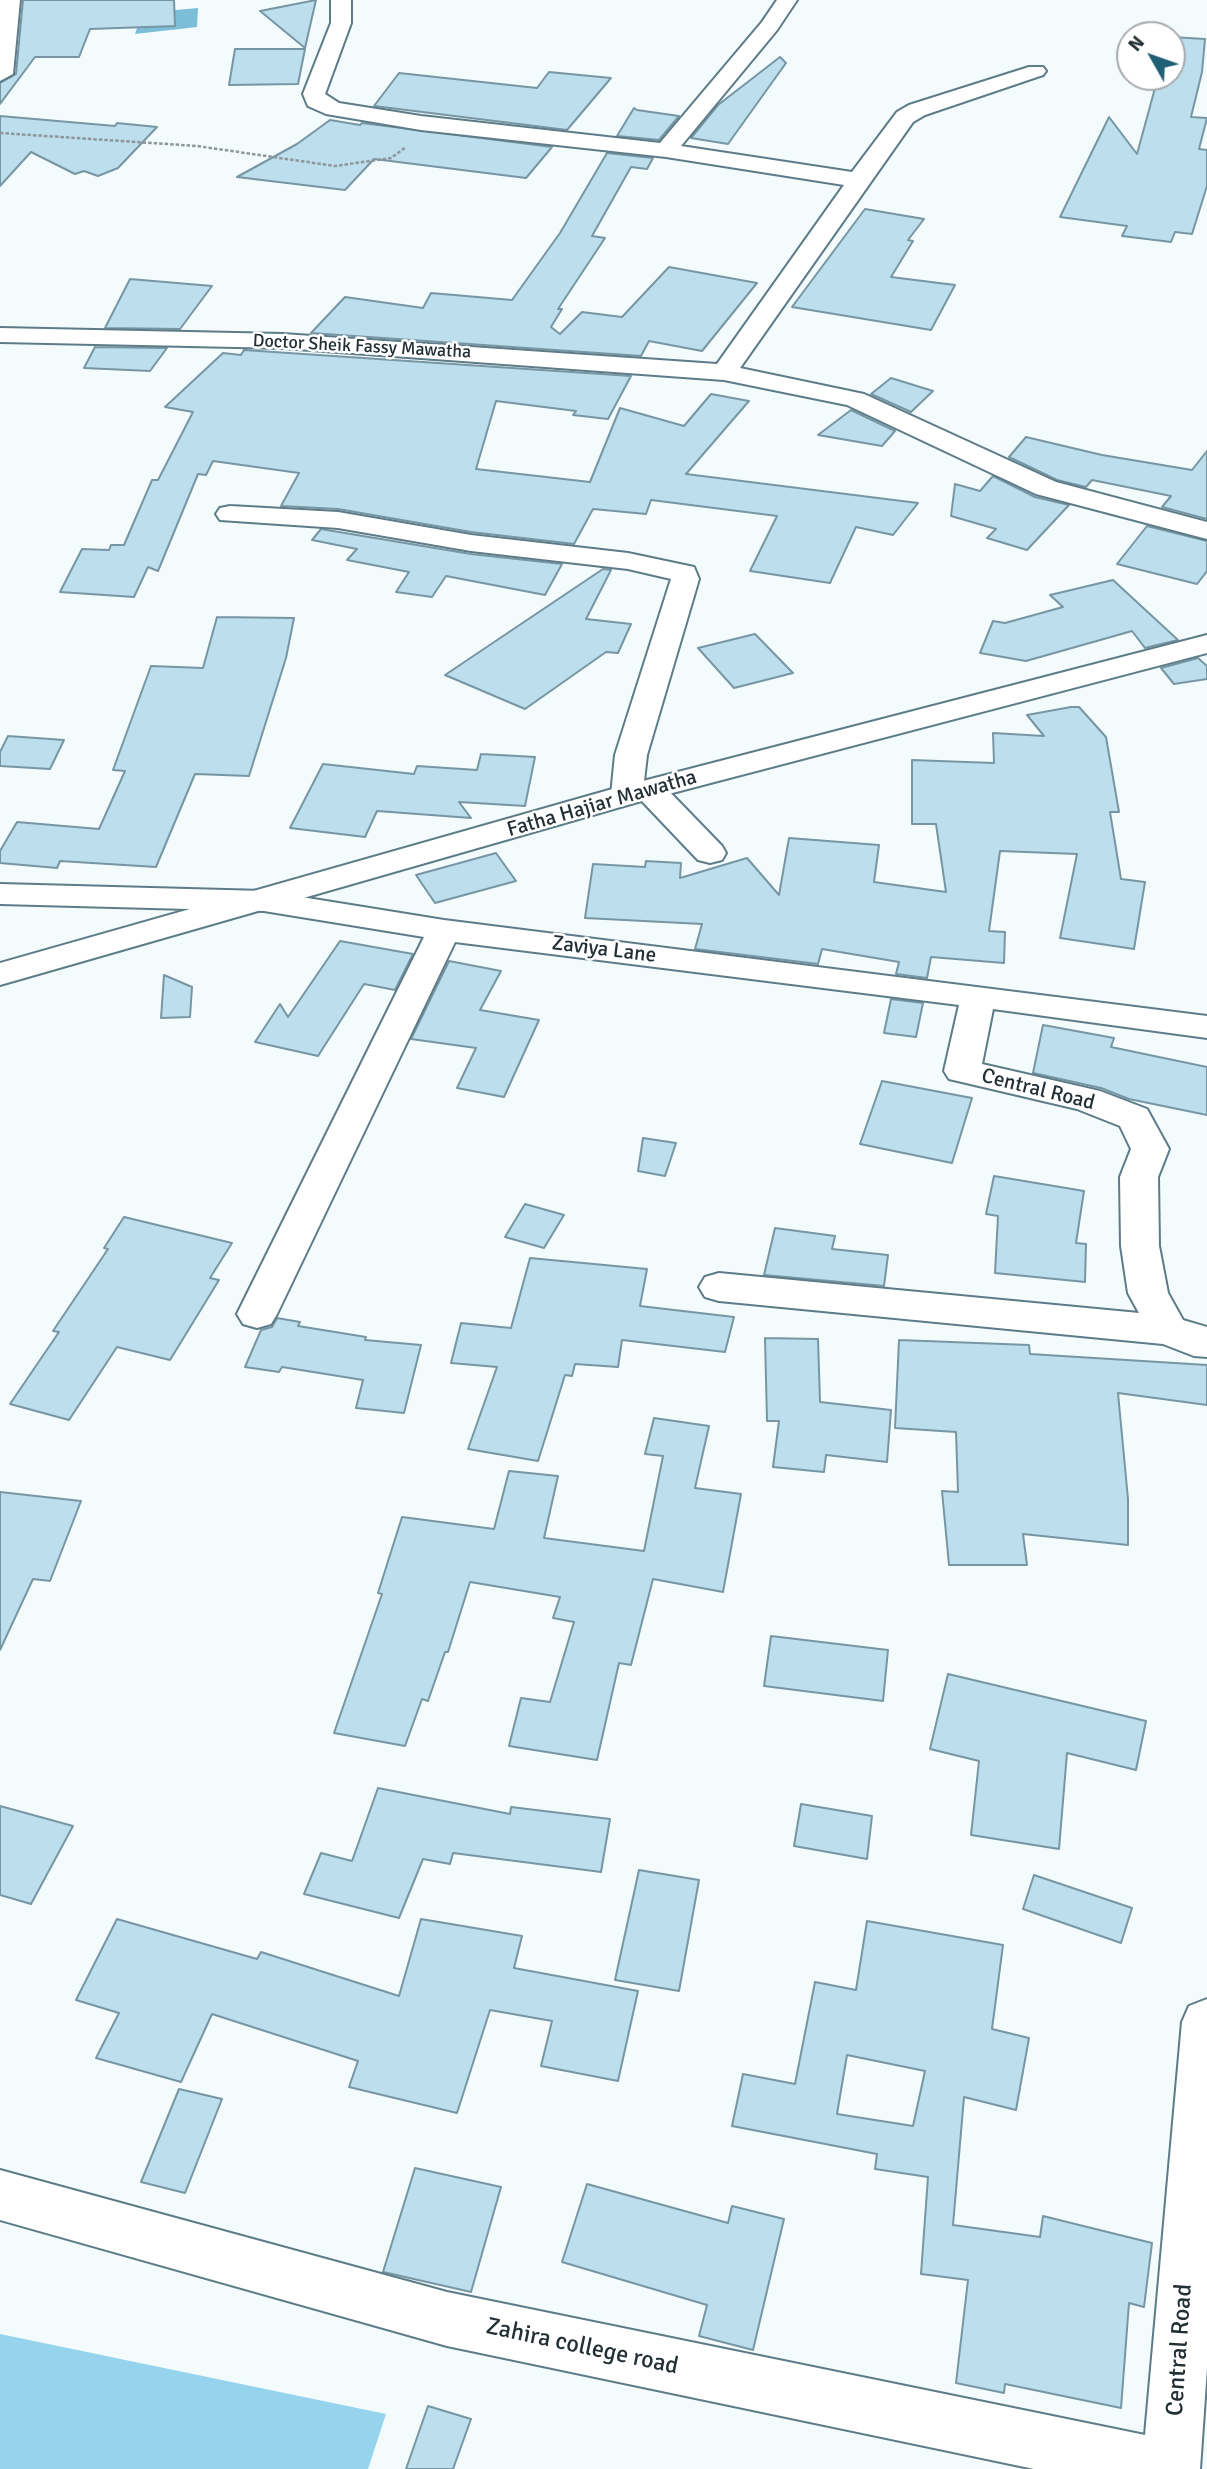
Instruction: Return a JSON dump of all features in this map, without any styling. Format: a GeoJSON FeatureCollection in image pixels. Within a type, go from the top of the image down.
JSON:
{"type":"FeatureCollection","features":[{"type":"Feature","properties":{"kind":"street"},"geometry":{"type":"LineString","coordinates":[[0,75],[3,74],[10,0]]}},
{"type":"Feature","properties":{"kind":"street"},"geometry":{"type":"LineString","coordinates":[[341,0],[341,23],[314,94],[316,101],[334,109],[434,125],[666,150],[858,180]]}},
{"type":"Feature","properties":{"kind":"street"},"geometry":{"type":"LineString","coordinates":[[666,150],[770,26],[787,0]]}},
{"type":"Feature","properties":{"kind":"street"},"geometry":{"type":"LineString","coordinates":[[724,372],[905,117],[916,110],[1037,71]]}},
{"type":"Feature","properties":{"kind":"street","name":"Doctor Sheik Fassy Mawatha"},"geometry":{"type":"LineString","coordinates":[[0,335],[283,341],[724,372],[855,400],[1046,488],[1207,531]]}},
{"type":"Feature","properties":{"kind":"street"},"geometry":{"type":"LineString","coordinates":[[230,513],[338,520],[471,543],[628,561],[678,569],[684,573],[685,579],[631,755],[638,792],[710,853]]}},
{"type":"Feature","properties":{"kind":"street","name":"Fatha Hajiar Mawatha"},"geometry":{"type":"LineString","coordinates":[[0,974],[264,901],[638,792],[1207,645]]}},
{"type":"Feature","properties":{"kind":"street","name":"Zaviya Lane"},"geometry":{"type":"LineString","coordinates":[[0,894],[264,901],[444,930],[1207,1027]]}},
{"type":"Feature","properties":{"kind":"street"},"geometry":{"type":"LineString","coordinates":[[257,1314],[444,930]]}},
{"type":"Feature","properties":{"kind":"street","name":"Central Road"},"geometry":{"type":"LineString","coordinates":[[979,996],[962,1071],[1087,1099],[1134,1118],[1150,1149],[1139,1177],[1140,1246],[1147,1293],[1169,1330]]}},
{"type":"Feature","properties":{"kind":"street"},"geometry":{"type":"LineString","coordinates":[[719,1287],[1169,1330],[1194,1341],[1207,1342]]}},
{"type":"Feature","properties":{"kind":"street","name":"Central Road"},"geometry":{"type":"LineString","coordinates":[[1171,2469],[1207,2022]]}},
{"type":"Feature","properties":{"kind":"street","name":"Zahira college road"},"geometry":{"type":"LineString","coordinates":[[0,2195],[447,2319],[1171,2469]]}},
{"type":"Feature","properties":{"kind":"path"},"geometry":{"type":"LineString","coordinates":[[0,133],[197,146],[335,166],[391,159],[434,125]]}},
{"type":"Feature","properties":{"kind":"shaded area"},"geometry":{"type":"Polygon","coordinates":[[[198,8],[197,27],[135,34],[142,13],[198,8]]]}},
{"type":"Feature","properties":{"kind":"shaded area"},"geometry":{"type":"Polygon","coordinates":[[[0,2334],[386,2414],[368,2469],[0,2469],[0,2334]]]}},
{"type":"Feature","properties":{"kind":"building"},"geometry":{"type":"Polygon","coordinates":[[[23,0],[174,0],[175,26],[90,29],[79,57],[35,57],[0,104],[0,83],[16,74],[23,0]]]}},
{"type":"Feature","properties":{"kind":"building"},"geometry":{"type":"Polygon","coordinates":[[[316,0],[305,48],[260,11],[316,0]]]}},
{"type":"Feature","properties":{"kind":"building"},"geometry":{"type":"Polygon","coordinates":[[[1186,38],[1205,39],[1202,72],[1191,117],[1207,118],[1199,149],[1207,150],[1207,186],[1192,234],[1175,232],[1171,242],[1122,236],[1127,226],[1060,217],[1109,117],[1137,154],[1154,91],[1186,91],[1186,38]]]}},
{"type":"Feature","properties":{"kind":"building"},"geometry":{"type":"Polygon","coordinates":[[[235,49],[305,49],[298,84],[229,85],[235,49]]]}},
{"type":"Feature","properties":{"kind":"building"},"geometry":{"type":"Polygon","coordinates":[[[780,57],[786,63],[728,144],[691,138],[718,105],[780,57]]]}},
{"type":"Feature","properties":{"kind":"building"},"geometry":{"type":"Polygon","coordinates":[[[549,72],[611,78],[567,130],[374,106],[399,73],[537,88],[549,72]]]}},
{"type":"Feature","properties":{"kind":"building"},"geometry":{"type":"Polygon","coordinates":[[[634,108],[679,116],[659,140],[617,136],[634,108]]]}},
{"type":"Feature","properties":{"kind":"building"},"geometry":{"type":"Polygon","coordinates":[[[0,116],[157,127],[118,168],[98,176],[84,171],[75,174],[31,152],[0,186],[0,116]]]}},
{"type":"Feature","properties":{"kind":"building"},"geometry":{"type":"Polygon","coordinates":[[[330,120],[552,147],[526,178],[374,159],[345,190],[237,177],[297,144],[330,120]]]}},
{"type":"Feature","properties":{"kind":"building"},"geometry":{"type":"Polygon","coordinates":[[[607,153],[653,158],[647,169],[631,167],[592,236],[605,238],[558,309],[562,309],[551,327],[560,334],[582,312],[622,317],[669,267],[757,283],[702,351],[649,341],[641,356],[311,333],[345,297],[423,308],[431,293],[512,300],[560,233],[607,153]]]}},
{"type":"Feature","properties":{"kind":"building"},"geometry":{"type":"Polygon","coordinates":[[[865,209],[924,219],[908,240],[913,241],[891,277],[955,285],[931,330],[792,307],[865,209]]]}},
{"type":"Feature","properties":{"kind":"building"},"geometry":{"type":"Polygon","coordinates":[[[130,279],[212,286],[180,329],[105,328],[130,279]]]}},
{"type":"Feature","properties":{"kind":"building"},"geometry":{"type":"Polygon","coordinates":[[[95,347],[167,348],[150,371],[84,368],[95,347]]]}},
{"type":"Feature","properties":{"kind":"building"},"geometry":{"type":"Polygon","coordinates":[[[244,350],[631,376],[608,419],[573,415],[576,411],[496,401],[476,469],[590,482],[620,408],[684,426],[711,394],[749,401],[686,474],[918,503],[893,535],[856,527],[830,583],[750,571],[777,516],[651,500],[646,514],[593,509],[574,544],[471,532],[338,509],[281,506],[299,473],[213,461],[206,475],[198,474],[158,571],[148,567],[134,597],[60,592],[82,549],[109,550],[111,545],[124,545],[152,480],[158,480],[193,412],[165,407],[223,353],[241,355],[244,350]]]}},
{"type":"Feature","properties":{"kind":"building"},"geometry":{"type":"Polygon","coordinates":[[[891,378],[933,391],[911,412],[871,394],[891,378]]]}},
{"type":"Feature","properties":{"kind":"building"},"geometry":{"type":"Polygon","coordinates":[[[851,410],[895,431],[882,446],[818,435],[851,410]]]}},
{"type":"Feature","properties":{"kind":"building"},"geometry":{"type":"Polygon","coordinates":[[[1026,437],[1102,455],[1192,470],[1207,451],[1207,519],[1162,507],[1171,496],[1092,480],[1086,487],[1057,480],[1009,457],[1026,437]]]}},
{"type":"Feature","properties":{"kind":"building"},"geometry":{"type":"Polygon","coordinates":[[[993,476],[1035,497],[1069,505],[1027,550],[987,538],[996,529],[951,516],[955,484],[980,491],[993,476]]]}},
{"type":"Feature","properties":{"kind":"building"},"geometry":{"type":"Polygon","coordinates":[[[1147,526],[1207,541],[1207,571],[1197,584],[1117,564],[1147,526]]]}},
{"type":"Feature","properties":{"kind":"building"},"geometry":{"type":"Polygon","coordinates":[[[321,529],[471,554],[562,564],[545,595],[446,576],[432,597],[396,592],[409,572],[347,560],[357,549],[312,540],[321,529]]]}},
{"type":"Feature","properties":{"kind":"building"},"geometry":{"type":"Polygon","coordinates":[[[603,569],[611,570],[586,619],[631,624],[618,653],[606,652],[525,709],[445,675],[603,569]]]}},
{"type":"Feature","properties":{"kind":"building"},"geometry":{"type":"Polygon","coordinates":[[[1113,580],[1178,640],[1145,648],[1132,631],[1026,661],[980,653],[993,621],[1005,623],[1063,607],[1050,595],[1113,580]]]}},
{"type":"Feature","properties":{"kind":"building"},"geometry":{"type":"Polygon","coordinates":[[[217,617],[294,618],[286,658],[249,776],[195,774],[156,867],[60,861],[57,868],[0,863],[0,851],[17,822],[99,829],[125,771],[113,770],[151,666],[203,668],[217,617]]]}},
{"type":"Feature","properties":{"kind":"building"},"geometry":{"type":"Polygon","coordinates":[[[755,634],[793,673],[734,688],[698,648],[755,634]]]}},
{"type":"Feature","properties":{"kind":"building"},"geometry":{"type":"Polygon","coordinates":[[[1198,658],[1207,666],[1207,679],[1174,684],[1161,668],[1198,658]]]}},
{"type":"Feature","properties":{"kind":"building"},"geometry":{"type":"Polygon","coordinates":[[[1079,707],[1106,737],[1119,812],[1110,812],[1121,879],[1145,882],[1134,949],[1060,938],[1077,854],[1000,851],[989,931],[1005,932],[1004,963],[931,957],[927,978],[896,974],[899,962],[822,949],[818,964],[695,949],[702,924],[585,918],[593,864],[645,867],[646,861],[681,863],[680,878],[747,858],[779,895],[789,838],[879,845],[874,882],[946,892],[936,824],[912,824],[912,760],[994,763],[993,733],[1044,736],[1027,715],[1079,707]]]}},
{"type":"Feature","properties":{"kind":"building"},"geometry":{"type":"Polygon","coordinates":[[[8,736],[64,740],[50,769],[0,766],[0,752],[8,736]]]}},
{"type":"Feature","properties":{"kind":"building"},"geometry":{"type":"Polygon","coordinates":[[[481,754],[535,757],[525,806],[459,802],[471,818],[377,811],[365,837],[290,828],[323,764],[414,774],[417,766],[477,770],[481,754]]]}},
{"type":"Feature","properties":{"kind":"building"},"geometry":{"type":"Polygon","coordinates":[[[496,853],[516,881],[435,903],[416,875],[496,853]]]}},
{"type":"Feature","properties":{"kind":"building"},"geometry":{"type":"Polygon","coordinates":[[[340,941],[413,954],[395,990],[364,984],[318,1056],[255,1042],[280,1004],[288,1017],[340,941]]]}},
{"type":"Feature","properties":{"kind":"building"},"geometry":{"type":"Polygon","coordinates":[[[449,961],[501,971],[480,1010],[539,1020],[504,1097],[457,1088],[476,1048],[411,1039],[449,961]]]}},
{"type":"Feature","properties":{"kind":"building"},"geometry":{"type":"Polygon","coordinates":[[[164,975],[192,987],[190,1017],[161,1018],[164,975]]]}},
{"type":"Feature","properties":{"kind":"building"},"geometry":{"type":"Polygon","coordinates":[[[891,999],[923,1003],[916,1037],[884,1033],[891,999]]]}},
{"type":"Feature","properties":{"kind":"building"},"geometry":{"type":"Polygon","coordinates":[[[1043,1025],[1114,1038],[1111,1047],[1207,1067],[1207,1115],[1129,1099],[1101,1088],[1033,1073],[1043,1025]]]}},
{"type":"Feature","properties":{"kind":"building"},"geometry":{"type":"Polygon","coordinates":[[[882,1081],[972,1098],[952,1163],[860,1144],[882,1081]]]}},
{"type":"Feature","properties":{"kind":"building"},"geometry":{"type":"Polygon","coordinates":[[[643,1138],[676,1143],[665,1176],[638,1171],[643,1138]]]}},
{"type":"Feature","properties":{"kind":"building"},"geometry":{"type":"Polygon","coordinates":[[[994,1176],[1084,1191],[1076,1243],[1086,1244],[1085,1282],[995,1273],[998,1216],[986,1214],[994,1176]]]}},
{"type":"Feature","properties":{"kind":"building"},"geometry":{"type":"Polygon","coordinates":[[[525,1204],[564,1215],[544,1248],[505,1237],[525,1204]]]}},
{"type":"Feature","properties":{"kind":"building"},"geometry":{"type":"Polygon","coordinates":[[[124,1217],[232,1243],[210,1278],[219,1280],[170,1360],[117,1347],[69,1420],[10,1404],[59,1332],[53,1331],[108,1249],[104,1248],[124,1217]]]}},
{"type":"Feature","properties":{"kind":"building"},"geometry":{"type":"Polygon","coordinates":[[[775,1228],[835,1236],[832,1249],[888,1255],[884,1286],[764,1275],[775,1228]]]}},
{"type":"Feature","properties":{"kind":"building"},"geometry":{"type":"Polygon","coordinates":[[[530,1258],[647,1269],[640,1306],[734,1317],[725,1352],[622,1340],[618,1367],[575,1364],[572,1376],[565,1375],[538,1461],[468,1449],[497,1367],[451,1363],[461,1323],[511,1328],[530,1258]]]}},
{"type":"Feature","properties":{"kind":"building"},"geometry":{"type":"Polygon","coordinates":[[[277,1318],[300,1322],[298,1326],[366,1337],[365,1340],[421,1345],[404,1413],[356,1408],[363,1380],[282,1367],[279,1372],[245,1367],[261,1330],[272,1327],[277,1318]]]}},
{"type":"Feature","properties":{"kind":"building"},"geometry":{"type":"Polygon","coordinates":[[[765,1338],[818,1339],[820,1402],[891,1410],[887,1462],[826,1455],[824,1472],[773,1467],[779,1421],[767,1421],[765,1338]]]}},
{"type":"Feature","properties":{"kind":"building"},"geometry":{"type":"Polygon","coordinates":[[[899,1340],[1029,1345],[1030,1354],[1207,1365],[1207,1405],[1118,1393],[1128,1499],[1128,1545],[1023,1534],[1027,1565],[949,1565],[942,1491],[958,1492],[956,1432],[895,1428],[899,1340]]]}},
{"type":"Feature","properties":{"kind":"building"},"geometry":{"type":"Polygon","coordinates":[[[654,1418],[709,1426],[695,1488],[741,1494],[723,1592],[653,1579],[631,1665],[619,1663],[597,1760],[509,1746],[521,1698],[550,1702],[574,1622],[553,1618],[560,1597],[470,1582],[448,1652],[445,1652],[428,1701],[422,1699],[405,1746],[334,1733],[382,1594],[378,1593],[402,1517],[494,1529],[509,1471],[558,1476],[544,1538],[644,1551],[663,1456],[645,1454],[654,1418]]]}},
{"type":"Feature","properties":{"kind":"building"},"geometry":{"type":"Polygon","coordinates":[[[0,1492],[81,1501],[50,1581],[33,1579],[0,1650],[0,1492]]]}},
{"type":"Feature","properties":{"kind":"building"},"geometry":{"type":"Polygon","coordinates":[[[771,1636],[888,1650],[883,1701],[764,1686],[771,1636]]]}},
{"type":"Feature","properties":{"kind":"building"},"geometry":{"type":"Polygon","coordinates":[[[948,1674],[1146,1721],[1136,1770],[1067,1753],[1059,1849],[971,1835],[979,1761],[930,1749],[948,1674]]]}},
{"type":"Feature","properties":{"kind":"building"},"geometry":{"type":"Polygon","coordinates":[[[378,1788],[510,1814],[511,1807],[610,1819],[601,1872],[453,1853],[450,1864],[423,1859],[399,1918],[304,1894],[321,1853],[352,1861],[378,1788]]]}},
{"type":"Feature","properties":{"kind":"building"},"geometry":{"type":"Polygon","coordinates":[[[801,1804],[872,1816],[867,1859],[794,1846],[801,1804]]]}},
{"type":"Feature","properties":{"kind":"building"},"geometry":{"type":"Polygon","coordinates":[[[0,1806],[73,1826],[31,1904],[0,1895],[0,1806]]]}},
{"type":"Feature","properties":{"kind":"building"},"geometry":{"type":"Polygon","coordinates":[[[639,1870],[699,1880],[679,1991],[615,1980],[639,1870]]]}},
{"type":"Feature","properties":{"kind":"building"},"geometry":{"type":"Polygon","coordinates":[[[1034,1875],[1132,1908],[1121,1943],[1023,1909],[1034,1875]]]}},
{"type":"Feature","properties":{"kind":"building"},"geometry":{"type":"Polygon","coordinates":[[[117,1919],[257,1959],[261,1952],[399,1996],[421,1919],[522,1936],[514,1968],[638,1991],[618,2081],[541,2066],[552,2021],[490,2010],[457,2113],[349,2087],[358,2061],[212,2014],[181,2082],[96,2058],[119,2013],[76,2000],[117,1919]]]}},
{"type":"Feature","properties":{"kind":"building"},"geometry":{"type":"Polygon","coordinates":[[[867,1921],[1003,1945],[992,2029],[1029,2038],[1016,2110],[964,2097],[953,2225],[1040,2237],[1043,2216],[1152,2243],[1144,2307],[1129,2303],[1121,2408],[1005,2384],[1004,2393],[956,2383],[968,2280],[921,2274],[928,2177],[875,2169],[877,2154],[732,2126],[743,2074],[795,2084],[815,1982],[856,1990],[867,1921]],[[847,2055],[837,2114],[913,2126],[925,2071],[847,2055]]]}},
{"type":"Feature","properties":{"kind":"building"},"geometry":{"type":"Polygon","coordinates":[[[179,2089],[222,2099],[185,2193],[141,2182],[179,2089]]]}},
{"type":"Feature","properties":{"kind":"building"},"geometry":{"type":"Polygon","coordinates":[[[415,2168],[501,2187],[471,2292],[383,2272],[415,2168]]]}},
{"type":"Feature","properties":{"kind":"building"},"geometry":{"type":"Polygon","coordinates":[[[587,2184],[728,2223],[732,2206],[784,2219],[753,2350],[699,2336],[707,2305],[562,2262],[587,2184]]]}},
{"type":"Feature","properties":{"kind":"building"},"geometry":{"type":"Polygon","coordinates":[[[428,2406],[471,2419],[453,2469],[406,2469],[428,2406]]]}}]}
